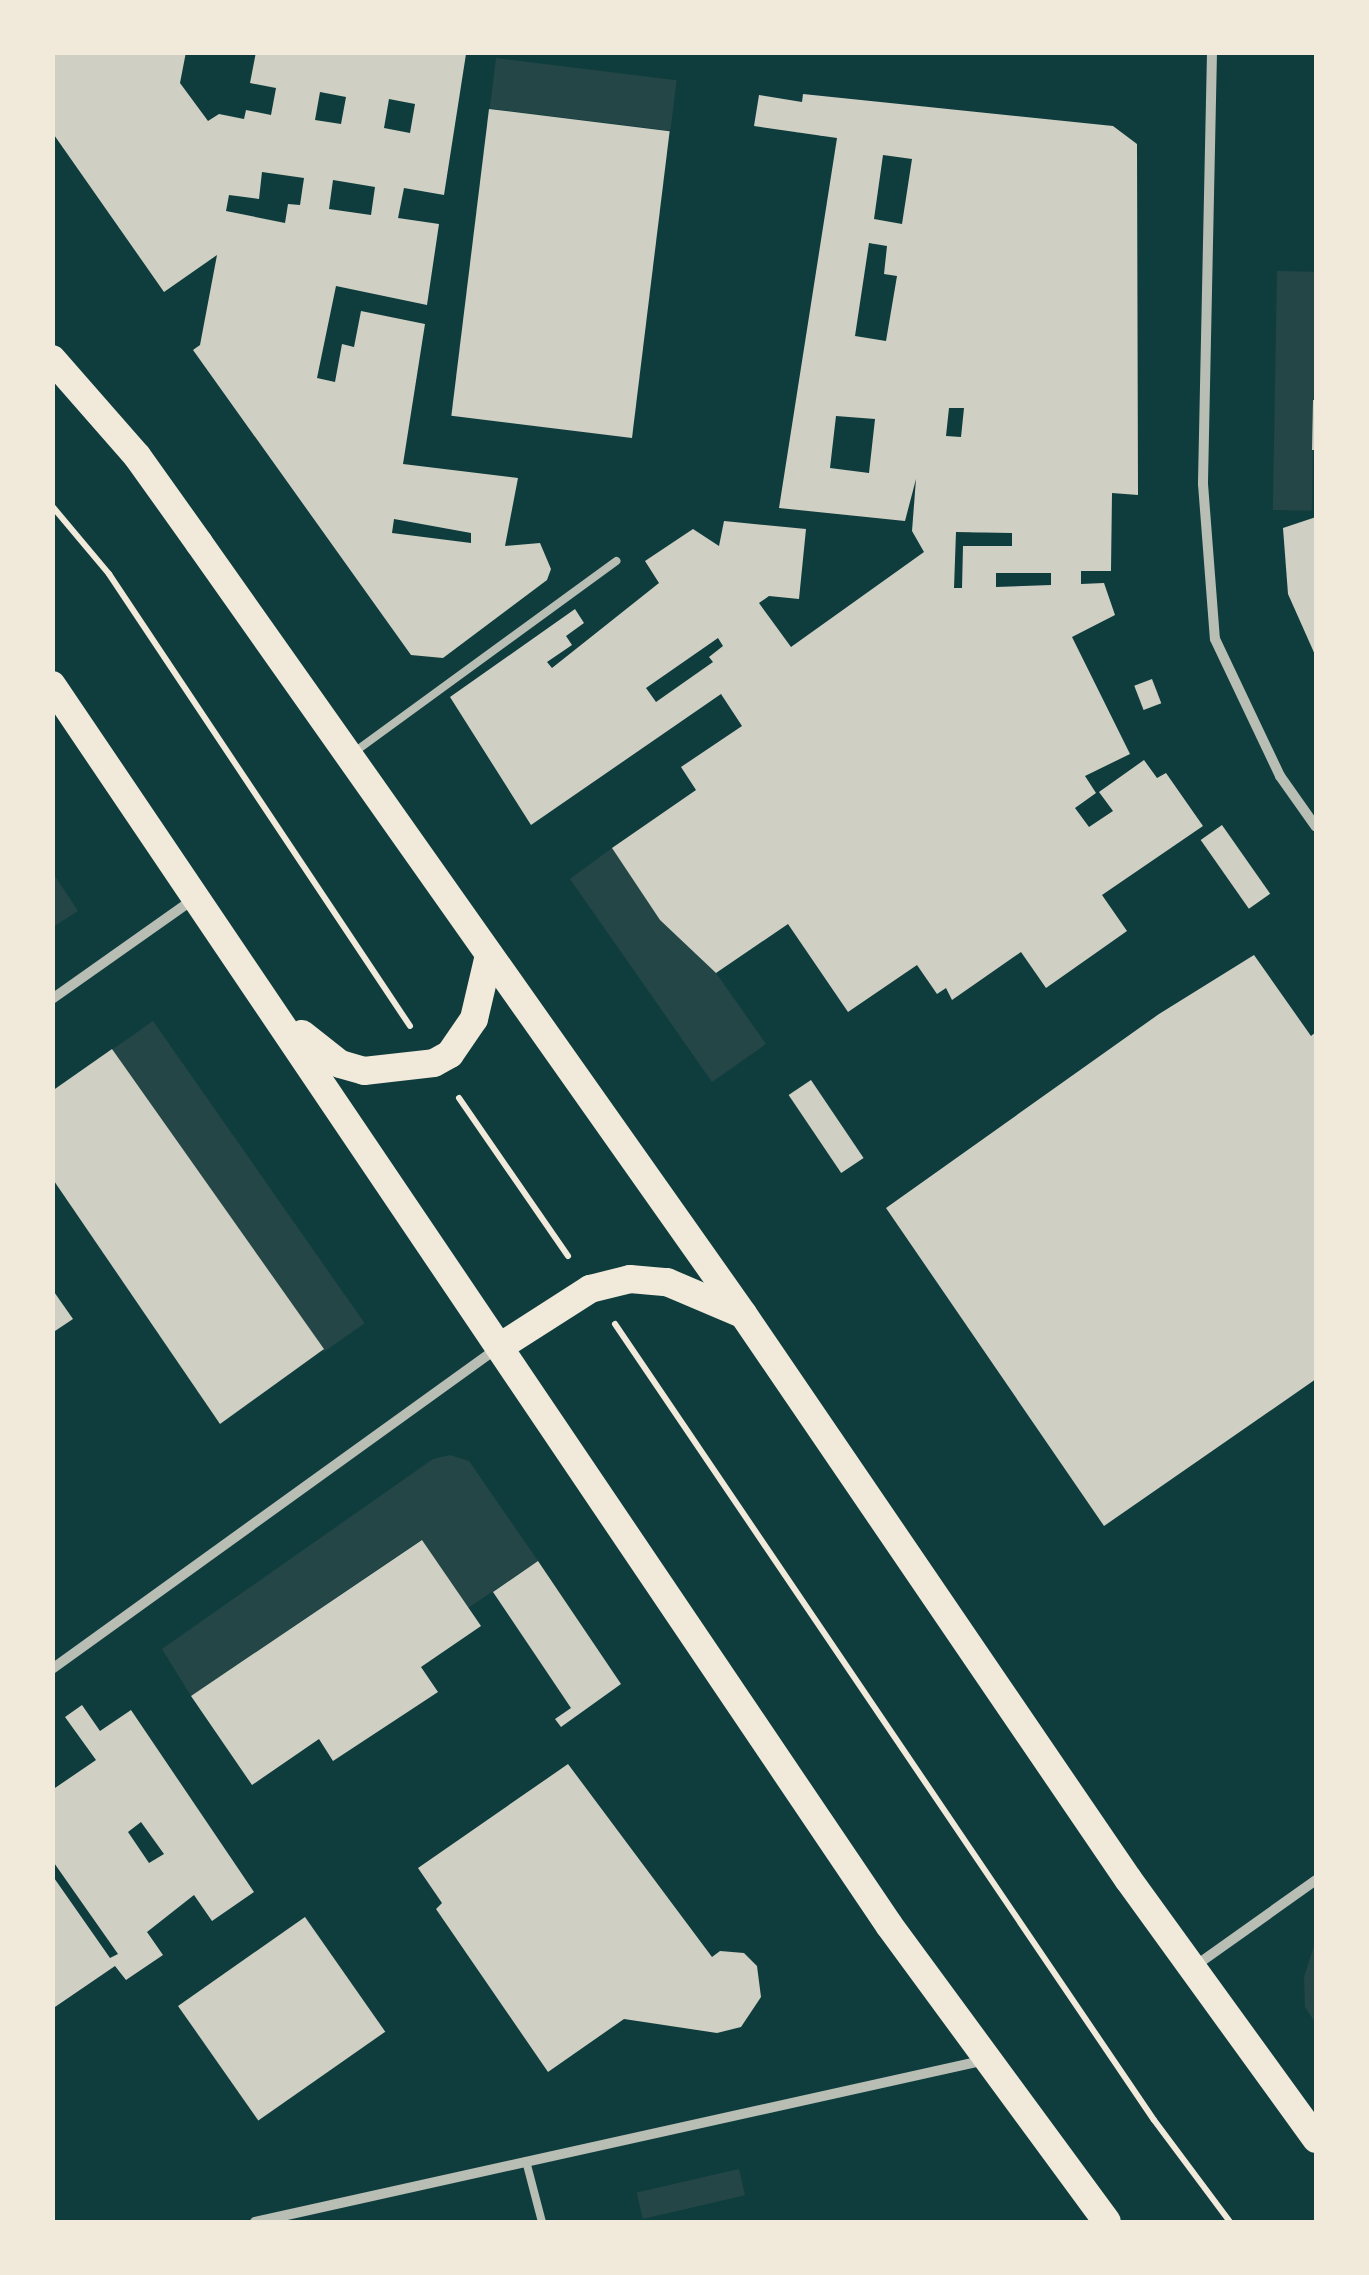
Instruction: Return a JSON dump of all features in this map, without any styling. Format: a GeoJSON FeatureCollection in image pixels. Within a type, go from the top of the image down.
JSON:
{"type":"FeatureCollection","features":[{"type":"Feature","properties":{"kind":"highway"},"geometry":{"type":"LineString","coordinates":[[52,358],[138,456],[743,1314],[1316,2139]]}},
{"type":"Feature","properties":{"kind":"highway"},"geometry":{"type":"LineString","coordinates":[[52,684],[278,1013],[889,1925],[1107,2222]]}},
{"type":"Feature","properties":{"kind":"highway"},"geometry":{"type":"LineString","coordinates":[[278,1013],[340,1064],[391,1072],[434,1063],[450,1054],[474,1019],[490,955]]}},
{"type":"Feature","properties":{"kind":"highway"},"geometry":{"type":"LineString","coordinates":[[501,1346],[590,1288],[630,1278],[667,1282],[743,1314]]}},
{"type":"Feature","properties":{"kind":"street"},"geometry":{"type":"LineString","coordinates":[[1212,52],[1203,484],[1215,638],[1272,760],[1316,827]]}},
{"type":"Feature","properties":{"kind":"street"},"geometry":{"type":"LineString","coordinates":[[52,1000],[199,896]]}},
{"type":"Feature","properties":{"kind":"street"},"geometry":{"type":"LineString","coordinates":[[52,1669],[501,1346]]}},
{"type":"Feature","properties":{"kind":"street"},"geometry":{"type":"LineString","coordinates":[[1194,1966],[1316,1880]]}},
{"type":"Feature","properties":{"kind":"street"},"geometry":{"type":"LineString","coordinates":[[255,2222],[988,2059]]}},
{"type":"Feature","properties":{"kind":"lane"},"geometry":{"type":"LineString","coordinates":[[349,756],[616,561]]}},
{"type":"Feature","properties":{"kind":"lane"},"geometry":{"type":"LineString","coordinates":[[526,2161],[542,2222]]}},
{"type":"Feature","properties":{"kind":"path"},"geometry":{"type":"LineString","coordinates":[[52,506],[109,574],[434,1063],[1154,2120],[1230,2222]]}},
{"type":"Feature","properties":{"kind":"shaded area"},"geometry":{"type":"Polygon","coordinates":[[[496,58],[677,80],[670,131],[490,109],[496,58]]]}},
{"type":"Feature","properties":{"kind":"shaded area"},"geometry":{"type":"Polygon","coordinates":[[[1277,271],[1316,272],[1312,511],[1273,510],[1277,271]]]}},
{"type":"Feature","properties":{"kind":"shaded area"},"geometry":{"type":"Polygon","coordinates":[[[612,848],[660,920],[716,973],[766,1044],[712,1082],[570,879],[612,848]]]}},
{"type":"Feature","properties":{"kind":"shaded area"},"geometry":{"type":"Polygon","coordinates":[[[53,873],[78,911],[52,927],[53,873]]]}},
{"type":"Feature","properties":{"kind":"shaded area"},"geometry":{"type":"Polygon","coordinates":[[[153,1021],[365,1323],[324,1352],[112,1050],[153,1021]]]}},
{"type":"Feature","properties":{"kind":"shaded area"},"geometry":{"type":"Polygon","coordinates":[[[450,1455],[469,1461],[538,1561],[468,1608],[421,1540],[191,1696],[162,1649],[433,1459],[450,1455]]]}},
{"type":"Feature","properties":{"kind":"shaded area"},"geometry":{"type":"Polygon","coordinates":[[[1316,1940],[1316,2024],[1305,2007],[1304,1977],[1316,1940]]]}},
{"type":"Feature","properties":{"kind":"shaded area"},"geometry":{"type":"Polygon","coordinates":[[[739,2169],[745,2195],[643,2219],[637,2193],[739,2169]]]}},
{"type":"Feature","properties":{"kind":"building"},"geometry":{"type":"Polygon","coordinates":[[[52,52],[186,52],[180,83],[208,121],[219,114],[244,119],[246,110],[271,115],[276,88],[250,83],[256,52],[466,54],[444,195],[404,188],[398,218],[439,224],[427,305],[336,286],[317,378],[335,382],[342,344],[354,347],[361,311],[425,324],[403,464],[518,478],[505,546],[540,543],[551,569],[547,580],[443,658],[411,655],[193,350],[200,345],[217,255],[164,292],[52,132],[52,52]],[[320,92],[315,120],[341,124],[346,97],[320,92]],[[389,99],[384,128],[410,133],[415,104],[389,99]],[[262,172],[259,199],[229,195],[226,211],[285,223],[288,204],[300,205],[304,178],[262,172]],[[333,180],[329,209],[371,215],[375,187],[333,180]],[[394,519],[392,533],[471,543],[471,533],[394,519]]]}},
{"type":"Feature","properties":{"kind":"building"},"geometry":{"type":"Polygon","coordinates":[[[803,94],[1113,126],[1137,144],[1138,495],[1112,493],[1111,571],[1081,571],[1081,584],[1104,583],[1115,615],[1072,637],[1130,754],[1085,776],[1096,793],[1075,808],[1089,827],[1113,811],[1099,792],[1144,760],[1157,778],[1166,773],[1203,826],[1102,895],[1127,931],[1046,988],[1021,952],[952,1000],[946,988],[937,994],[917,965],[848,1012],[788,924],[716,973],[660,920],[612,848],[696,790],[681,767],[742,726],[721,694],[531,825],[450,697],[575,609],[584,623],[566,636],[572,645],[547,662],[552,668],[659,583],[645,561],[693,529],[719,546],[724,521],[806,529],[799,599],[769,596],[759,603],[791,647],[924,552],[912,531],[916,479],[905,521],[779,508],[837,138],[754,126],[759,95],[802,102],[803,94]],[[883,155],[874,219],[902,224],[912,159],[883,155]],[[869,243],[855,336],[886,341],[897,276],[884,274],[887,246],[869,243]],[[949,408],[946,436],[961,437],[964,408],[949,408]],[[836,416],[830,468],[869,473],[875,419],[836,416]],[[956,532],[954,588],[962,588],[963,546],[1012,546],[1012,533],[956,532]],[[996,573],[996,587],[1051,585],[1051,573],[996,573]],[[718,638],[646,688],[656,702],[713,662],[709,657],[723,646],[718,638]]]}},
{"type":"Feature","properties":{"kind":"building"},"geometry":{"type":"Polygon","coordinates":[[[489,109],[670,131],[632,438],[451,416],[489,109]]]}},
{"type":"Feature","properties":{"kind":"building"},"geometry":{"type":"Polygon","coordinates":[[[1316,400],[1316,450],[1312,450],[1316,400]]]}},
{"type":"Feature","properties":{"kind":"building"},"geometry":{"type":"Polygon","coordinates":[[[1316,517],[1316,657],[1288,594],[1283,528],[1316,517]]]}},
{"type":"Feature","properties":{"kind":"building"},"geometry":{"type":"Polygon","coordinates":[[[1152,679],[1161,703],[1144,710],[1134,686],[1152,679]]]}},
{"type":"Feature","properties":{"kind":"building"},"geometry":{"type":"Polygon","coordinates":[[[1222,825],[1270,894],[1249,909],[1201,840],[1222,825]]]}},
{"type":"Feature","properties":{"kind":"building"},"geometry":{"type":"Polygon","coordinates":[[[1254,955],[1311,1036],[1316,1032],[1316,1379],[1104,1526],[886,1208],[1159,1014],[1254,955]]]}},
{"type":"Feature","properties":{"kind":"building"},"geometry":{"type":"Polygon","coordinates":[[[112,1049],[324,1349],[220,1424],[52,1178],[52,1091],[112,1049]]]}},
{"type":"Feature","properties":{"kind":"building"},"geometry":{"type":"Polygon","coordinates":[[[811,1080],[864,1158],[841,1173],[789,1095],[811,1080]]]}},
{"type":"Feature","properties":{"kind":"building"},"geometry":{"type":"Polygon","coordinates":[[[52,1289],[73,1319],[52,1333],[52,1289]]]}},
{"type":"Feature","properties":{"kind":"building"},"geometry":{"type":"Polygon","coordinates":[[[422,1540],[481,1626],[421,1667],[438,1692],[333,1761],[319,1739],[252,1785],[191,1696],[422,1540]]]}},
{"type":"Feature","properties":{"kind":"building"},"geometry":{"type":"Polygon","coordinates":[[[538,1561],[621,1684],[561,1727],[555,1719],[571,1708],[493,1592],[538,1561]]]}},
{"type":"Feature","properties":{"kind":"building"},"geometry":{"type":"Polygon","coordinates":[[[82,1705],[100,1731],[131,1710],[254,1892],[212,1921],[194,1895],[147,1932],[163,1955],[126,1980],[115,1966],[52,2009],[52,1875],[110,1958],[118,1954],[52,1860],[52,1790],[96,1760],[65,1717],[82,1705]],[[141,1822],[128,1832],[149,1863],[164,1854],[141,1822]]]}},
{"type":"Feature","properties":{"kind":"building"},"geometry":{"type":"Polygon","coordinates":[[[568,1764],[712,1957],[720,1951],[744,1953],[757,1966],[761,1997],[741,2027],[717,2033],[624,2019],[548,2072],[436,1909],[442,1903],[418,1868],[568,1764]]]}},
{"type":"Feature","properties":{"kind":"building"},"geometry":{"type":"Polygon","coordinates":[[[305,1917],[385,2032],[258,2121],[178,2006],[305,1917]]]}}]}
